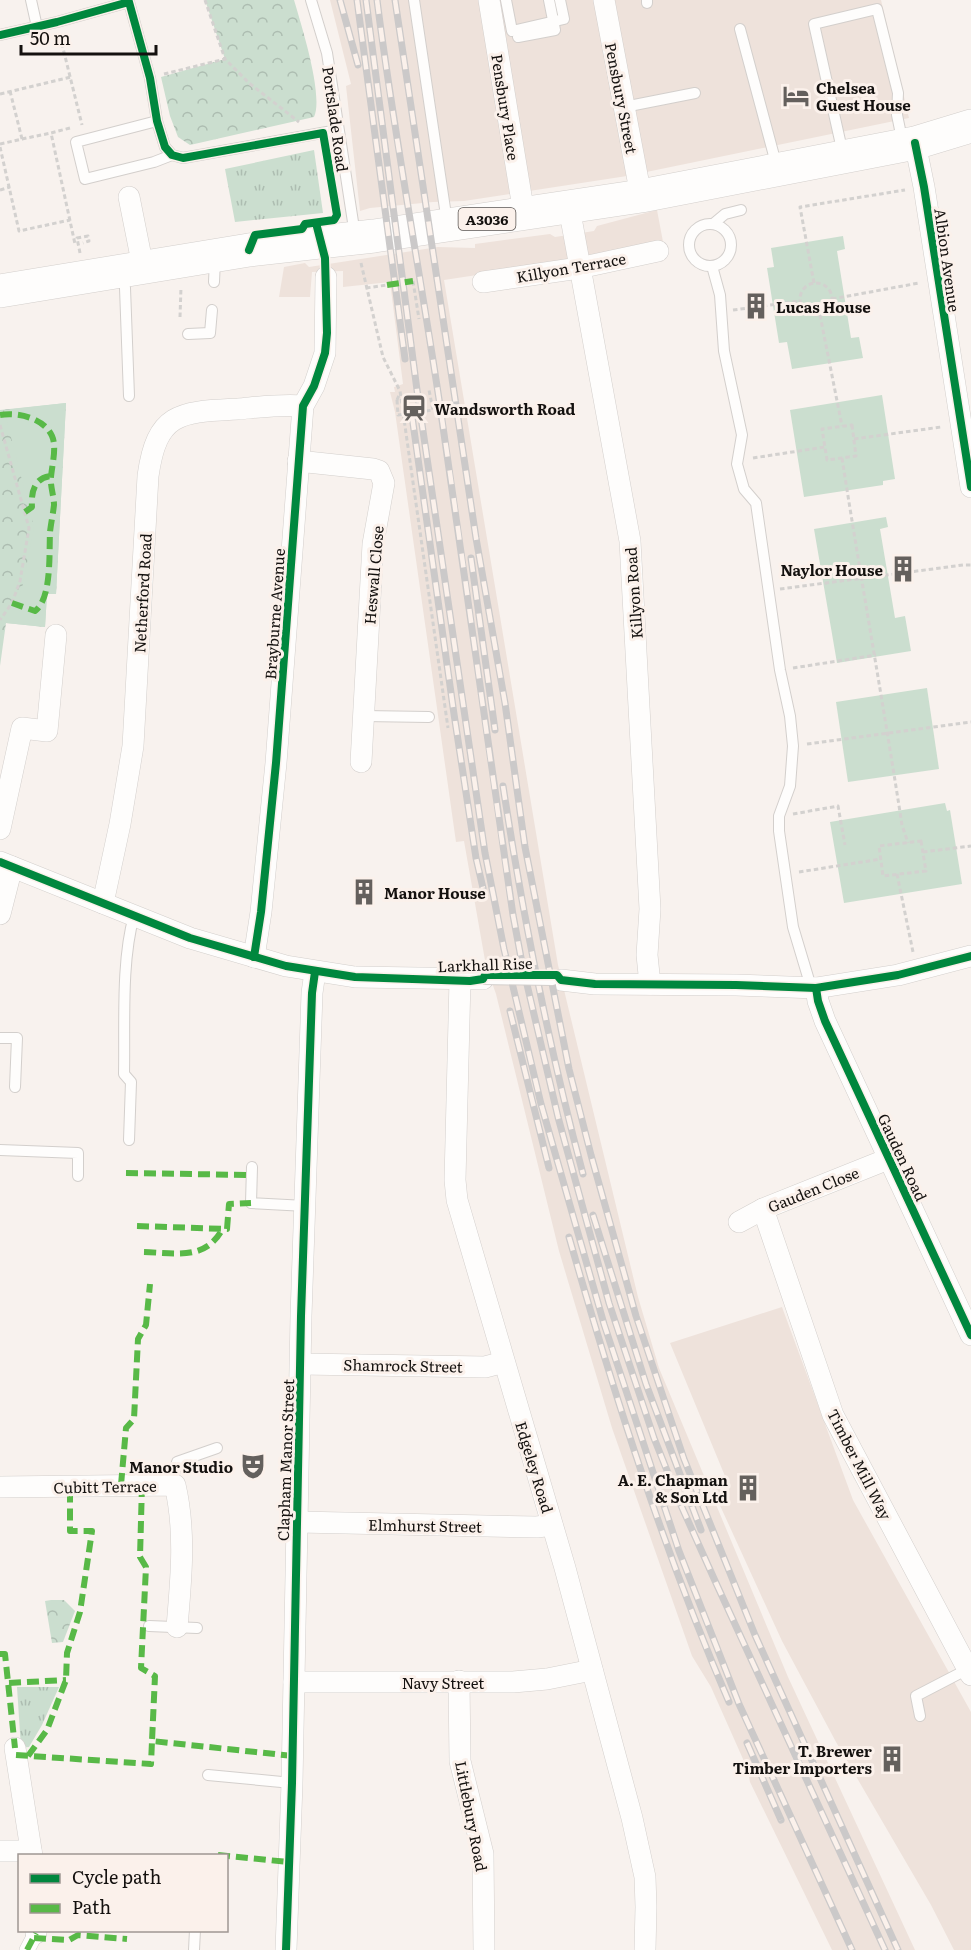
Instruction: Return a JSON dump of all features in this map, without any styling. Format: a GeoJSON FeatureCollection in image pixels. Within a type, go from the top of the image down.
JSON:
{"type":"FeatureCollection","features":[{"type":"Feature","properties":{"kind":"main road","name":"A3036"},"geometry":{"type":"LineString","coordinates":[[0,291],[132,269],[214,269],[249,250],[358,250],[447,225],[641,196],[844,158],[909,144],[971,126]]}},
{"type":"Feature","properties":{"kind":"street","name":"Pensbury Place"},"geometry":{"type":"LineString","coordinates":[[489,0],[524,214]]}},
{"type":"Feature","properties":{"kind":"street","name":"Pensbury Street"},"geometry":{"type":"LineString","coordinates":[[604,0],[641,196]]}},
{"type":"Feature","properties":{"kind":"street","name":"Albion Avenue"},"geometry":{"type":"LineString","coordinates":[[909,144],[924,187],[971,487]]}},
{"type":"Feature","properties":{"kind":"street"},"geometry":{"type":"LineString","coordinates":[[129,197],[132,269]]}},
{"type":"Feature","properties":{"kind":"street","name":"Killyon Road"},"geometry":{"type":"LineString","coordinates":[[569,207],[630,541],[650,909],[647,955],[650,984]]}},
{"type":"Feature","properties":{"kind":"street","name":"Killyon Terrace"},"geometry":{"type":"LineString","coordinates":[[483,282],[579,268],[658,251]]}},
{"type":"Feature","properties":{"kind":"street","name":"Brayburne Avenue"},"geometry":{"type":"LineString","coordinates":[[254,957],[261,912],[276,763],[303,406],[314,386],[325,353],[326,277]]}},
{"type":"Feature","properties":{"kind":"street","name":"Netherford Road"},"geometry":{"type":"LineString","coordinates":[[103,903],[120,824],[133,746],[148,476],[154,446],[172,420],[190,412],[303,406]]}},
{"type":"Feature","properties":{"kind":"street","name":"Heswall Close"},"geometry":{"type":"LineString","coordinates":[[298,461],[365,467],[379,471],[384,483],[373,544],[361,762]]}},
{"type":"Feature","properties":{"kind":"street"},"geometry":{"type":"LineString","coordinates":[[0,829],[22,728],[47,731],[56,635]]}},
{"type":"Feature","properties":{"kind":"street"},"geometry":{"type":"LineString","coordinates":[[0,914],[6,865]]}},
{"type":"Feature","properties":{"kind":"street","name":"Larkhall Rise"},"geometry":{"type":"LineString","coordinates":[[6,865],[190,938],[315,972],[355,977],[483,980]]}},
{"type":"Feature","properties":{"kind":"street"},"geometry":{"type":"LineString","coordinates":[[557,980],[591,984],[814,988],[898,975],[971,956]]}},
{"type":"Feature","properties":{"kind":"street","name":"Clapham Manor Street"},"geometry":{"type":"LineString","coordinates":[[286,1950],[292,1783],[301,1317],[311,1017],[315,972]]}},
{"type":"Feature","properties":{"kind":"street","name":"Edgeley Road"},"geometry":{"type":"LineString","coordinates":[[460,980],[456,1190],[467,1237],[552,1525],[642,1861],[646,1900],[645,1950]]}},
{"type":"Feature","properties":{"kind":"street","name":"Gauden Road"},"geometry":{"type":"LineString","coordinates":[[814,988],[825,1021],[971,1335]]}},
{"type":"Feature","properties":{"kind":"street","name":"Gauden Close"},"geometry":{"type":"LineString","coordinates":[[738,1222],[762,1209],[888,1159]]}},
{"type":"Feature","properties":{"kind":"street","name":"Timber Mill Way"},"geometry":{"type":"LineString","coordinates":[[762,1209],[833,1415],[970,1672]]}},
{"type":"Feature","properties":{"kind":"street","name":"Shamrock Street"},"geometry":{"type":"LineString","coordinates":[[301,1364],[485,1367],[504,1362]]}},
{"type":"Feature","properties":{"kind":"street","name":"Cubitt Terrace"},"geometry":{"type":"LineString","coordinates":[[0,1487],[175,1485],[181,1510],[182,1570],[187,1627]]}},
{"type":"Feature","properties":{"kind":"street","name":"Elmhurst Street"},"geometry":{"type":"LineString","coordinates":[[298,1522],[537,1527],[552,1525]]}},
{"type":"Feature","properties":{"kind":"street","name":"Navy Street"},"geometry":{"type":"LineString","coordinates":[[294,1682],[513,1682],[546,1679],[592,1670]]}},
{"type":"Feature","properties":{"kind":"street","name":"Littlebury Road"},"geometry":{"type":"LineString","coordinates":[[459,1682],[460,1761],[483,1854],[484,1950]]}},
{"type":"Feature","properties":{"kind":"street"},"geometry":{"type":"LineString","coordinates":[[0,1851],[32,1853],[15,1748]]}},
{"type":"Feature","properties":{"kind":"lane"},"geometry":{"type":"LineString","coordinates":[[31,0],[38,27]]}},
{"type":"Feature","properties":{"kind":"lane","name":"Portslade Road"},"geometry":{"type":"LineString","coordinates":[[311,0],[327,53],[358,250]]}},
{"type":"Feature","properties":{"kind":"lane"},"geometry":{"type":"LineString","coordinates":[[414,0],[447,225]]}},
{"type":"Feature","properties":{"kind":"lane"},"geometry":{"type":"LineString","coordinates":[[506,0],[512,31],[564,20],[560,0]]}},
{"type":"Feature","properties":{"kind":"lane"},"geometry":{"type":"LineString","coordinates":[[514,37],[555,30],[549,0]]}},
{"type":"Feature","properties":{"kind":"lane"},"geometry":{"type":"LineString","coordinates":[[0,35],[38,27],[129,1],[150,78],[157,121],[165,147],[172,155],[183,158],[338,130]]}},
{"type":"Feature","properties":{"kind":"lane"},"geometry":{"type":"LineString","coordinates":[[844,158],[814,24],[877,9],[898,93],[897,115],[909,144]]}},
{"type":"Feature","properties":{"kind":"lane"},"geometry":{"type":"LineString","coordinates":[[740,28],[778,170]]}},
{"type":"Feature","properties":{"kind":"lane"},"geometry":{"type":"LineString","coordinates":[[624,107],[695,93]]}},
{"type":"Feature","properties":{"kind":"lane"},"geometry":{"type":"LineString","coordinates":[[157,121],[76,142],[85,179],[154,162],[172,155]]}},
{"type":"Feature","properties":{"kind":"lane"},"geometry":{"type":"LineString","coordinates":[[713,224],[724,214],[741,210]]}},
{"type":"Feature","properties":{"kind":"lane"},"geometry":{"type":"LineString","coordinates":[[706,224],[713,224],[725,229],[732,242],[732,249],[725,261],[712,266],[693,258],[689,244],[694,231],[706,224]]}},
{"type":"Feature","properties":{"kind":"lane"},"geometry":{"type":"LineString","coordinates":[[712,266],[723,312],[724,351],[742,435],[737,464],[744,489],[756,503],[780,670],[790,716],[794,746],[789,786],[780,816],[779,831],[794,927],[814,988]]}},
{"type":"Feature","properties":{"kind":"lane"},"geometry":{"type":"LineString","coordinates":[[129,396],[126,296],[132,269]]}},
{"type":"Feature","properties":{"kind":"lane"},"geometry":{"type":"LineString","coordinates":[[188,334],[210,333],[212,310]]}},
{"type":"Feature","properties":{"kind":"lane"},"geometry":{"type":"LineString","coordinates":[[364,716],[429,717]]}},
{"type":"Feature","properties":{"kind":"lane"},"geometry":{"type":"LineString","coordinates":[[129,1140],[131,1082],[124,1074],[125,1013],[128,936],[134,916]]}},
{"type":"Feature","properties":{"kind":"lane"},"geometry":{"type":"LineString","coordinates":[[483,980],[557,980]]}},
{"type":"Feature","properties":{"kind":"lane"},"geometry":{"type":"LineString","coordinates":[[0,1038],[17,1038],[15,1087]]}},
{"type":"Feature","properties":{"kind":"lane"},"geometry":{"type":"LineString","coordinates":[[0,1150],[78,1154],[78,1176]]}},
{"type":"Feature","properties":{"kind":"lane"},"geometry":{"type":"LineString","coordinates":[[252,1167],[251,1203],[306,1206]]}},
{"type":"Feature","properties":{"kind":"lane"},"geometry":{"type":"LineString","coordinates":[[167,1485],[177,1462],[217,1448]]}},
{"type":"Feature","properties":{"kind":"lane"},"geometry":{"type":"LineString","coordinates":[[149,1626],[187,1627]]}},
{"type":"Feature","properties":{"kind":"lane"},"geometry":{"type":"LineString","coordinates":[[920,1716],[916,1696],[970,1672]]}},
{"type":"Feature","properties":{"kind":"lane"},"geometry":{"type":"LineString","coordinates":[[208,1775],[292,1783]]}},
{"type":"Feature","properties":{"kind":"lane"},"geometry":{"type":"LineString","coordinates":[[194,1950],[195,1932]]}},
{"type":"Feature","properties":{"kind":"path"},"geometry":{"type":"LineString","coordinates":[[205,0],[225,59],[249,83],[299,122]]}},
{"type":"Feature","properties":{"kind":"path"},"geometry":{"type":"LineString","coordinates":[[159,75],[225,59]]}},
{"type":"Feature","properties":{"kind":"path"},"geometry":{"type":"LineString","coordinates":[[0,94],[70,77]]}},
{"type":"Feature","properties":{"kind":"path"},"geometry":{"type":"LineString","coordinates":[[10,91],[22,140]]}},
{"type":"Feature","properties":{"kind":"path"},"geometry":{"type":"LineString","coordinates":[[51,133],[0,146],[19,231],[70,220]]}},
{"type":"Feature","properties":{"kind":"path"},"geometry":{"type":"LineString","coordinates":[[0,190],[10,187]]}},
{"type":"Feature","properties":{"kind":"path"},"geometry":{"type":"LineString","coordinates":[[814,283],[800,207],[924,187]]}},
{"type":"Feature","properties":{"kind":"path"},"geometry":{"type":"LineString","coordinates":[[77,238],[88,236],[89,241],[82,243]]}},
{"type":"Feature","properties":{"kind":"path"},"geometry":{"type":"LineString","coordinates":[[358,250],[383,357],[400,391],[448,728]]}},
{"type":"Feature","properties":{"kind":"path"},"geometry":{"type":"LineString","coordinates":[[832,299],[937,278]]}},
{"type":"Feature","properties":{"kind":"path"},"geometry":{"type":"LineString","coordinates":[[180,317],[181,279]]}},
{"type":"Feature","properties":{"kind":"path"},"geometry":{"type":"LineString","coordinates":[[413,281],[419,319]]}},
{"type":"Feature","properties":{"kind":"path"},"geometry":{"type":"LineString","coordinates":[[814,283],[826,287],[832,299],[828,310],[820,315],[809,314],[803,309],[800,301],[802,290],[814,283]]}},
{"type":"Feature","properties":{"kind":"path"},"geometry":{"type":"LineString","coordinates":[[366,288],[387,285]]}},
{"type":"Feature","properties":{"kind":"path"},"geometry":{"type":"LineString","coordinates":[[723,312],[800,301]]}},
{"type":"Feature","properties":{"kind":"path"},"geometry":{"type":"LineString","coordinates":[[820,315],[842,426]]}},
{"type":"Feature","properties":{"kind":"path"},"geometry":{"type":"LineString","coordinates":[[400,391],[398,415],[434,410],[429,390]]}},
{"type":"Feature","properties":{"kind":"path"},"geometry":{"type":"LineString","coordinates":[[0,425],[29,528],[20,581],[0,620]]}},
{"type":"Feature","properties":{"kind":"path"},"geometry":{"type":"LineString","coordinates":[[852,425],[856,456],[827,460],[822,429],[842,426],[852,425]]}},
{"type":"Feature","properties":{"kind":"path"},"geometry":{"type":"LineString","coordinates":[[854,439],[960,426]]}},
{"type":"Feature","properties":{"kind":"path"},"geometry":{"type":"LineString","coordinates":[[739,457],[752,458],[825,447]]}},
{"type":"Feature","properties":{"kind":"path"},"geometry":{"type":"LineString","coordinates":[[842,458],[902,825],[908,843]]}},
{"type":"Feature","properties":{"kind":"path"},"geometry":{"type":"LineString","coordinates":[[771,610],[779,609],[776,590],[861,577],[971,566]]}},
{"type":"Feature","properties":{"kind":"path"},"geometry":{"type":"LineString","coordinates":[[780,670],[876,655]]}},
{"type":"Feature","properties":{"kind":"path"},"geometry":{"type":"LineString","coordinates":[[794,746],[971,722]]}},
{"type":"Feature","properties":{"kind":"path"},"geometry":{"type":"LineString","coordinates":[[780,816],[838,806],[845,845]]}},
{"type":"Feature","properties":{"kind":"path"},"geometry":{"type":"LineString","coordinates":[[921,841],[923,852],[926,871],[884,876],[879,846],[921,841]]}},
{"type":"Feature","properties":{"kind":"path"},"geometry":{"type":"LineString","coordinates":[[923,852],[971,846]]}},
{"type":"Feature","properties":{"kind":"path"},"geometry":{"type":"LineString","coordinates":[[785,874],[880,859]]}},
{"type":"Feature","properties":{"kind":"path"},"geometry":{"type":"LineString","coordinates":[[897,874],[913,954]]}},
{"type":"Feature","properties":{"kind":"shaded area"},"geometry":{"type":"Polygon","coordinates":[[[330,0],[881,0],[909,118],[627,176],[464,201],[370,208],[360,211],[346,86],[351,84],[330,0]]]}},
{"type":"Feature","properties":{"kind":"shaded area"},"geometry":{"type":"Polygon","coordinates":[[[657,210],[664,247],[444,280],[558,965],[638,1297],[659,1368],[788,1677],[915,1950],[832,1950],[750,1782],[747,1768],[711,1687],[692,1656],[612,1428],[559,1251],[496,994],[486,966],[464,841],[456,842],[395,412],[390,392],[395,392],[394,387],[403,384],[390,282],[343,287],[343,271],[312,272],[310,297],[279,297],[284,267],[305,263],[309,267],[438,247],[475,248],[475,244],[550,234],[555,237],[594,231],[597,226],[657,210]]]}},
{"type":"Feature","properties":{"kind":"shaded area"},"geometry":{"type":"Polygon","coordinates":[[[782,1307],[853,1500],[971,1712],[971,1950],[954,1950],[931,1905],[836,1742],[782,1641],[712,1488],[727,1481],[670,1343],[782,1307]]]}},
{"type":"Feature","properties":{"kind":"green space"},"geometry":{"type":"Polygon","coordinates":[[[205,0],[294,0],[314,77],[316,107],[314,117],[190,145],[178,137],[170,116],[161,77],[225,59],[205,0]]]}},
{"type":"Feature","properties":{"kind":"green space"},"geometry":{"type":"Polygon","coordinates":[[[314,150],[323,213],[235,222],[225,169],[314,150]]]}},
{"type":"Feature","properties":{"kind":"green space"},"geometry":{"type":"Polygon","coordinates":[[[843,236],[845,249],[837,251],[851,338],[859,337],[863,358],[792,369],[787,342],[779,343],[767,268],[774,267],[771,248],[843,236]]]}},
{"type":"Feature","properties":{"kind":"green space"},"geometry":{"type":"Polygon","coordinates":[[[882,395],[895,479],[883,481],[883,485],[804,497],[790,410],[882,395]]]}},
{"type":"Feature","properties":{"kind":"green space"},"geometry":{"type":"Polygon","coordinates":[[[66,403],[56,594],[47,594],[45,627],[6,623],[0,666],[0,410],[66,403]]]}},
{"type":"Feature","properties":{"kind":"green space"},"geometry":{"type":"Polygon","coordinates":[[[66,403],[56,594],[47,594],[45,627],[6,623],[23,584],[34,527],[4,410],[66,403]]]}},
{"type":"Feature","properties":{"kind":"green space"},"geometry":{"type":"Polygon","coordinates":[[[886,517],[888,527],[880,529],[895,618],[905,616],[911,651],[837,663],[814,529],[886,517]]]}},
{"type":"Feature","properties":{"kind":"green space"},"geometry":{"type":"Polygon","coordinates":[[[927,688],[939,769],[848,782],[836,702],[927,688]]]}},
{"type":"Feature","properties":{"kind":"green space"},"geometry":{"type":"Polygon","coordinates":[[[945,803],[947,811],[950,810],[962,884],[844,903],[830,822],[945,803]]]}},
{"type":"Feature","properties":{"kind":"green space"},"geometry":{"type":"Polygon","coordinates":[[[64,1600],[75,1611],[63,1642],[52,1643],[45,1601],[64,1600]]]}},
{"type":"Feature","properties":{"kind":"green space"},"geometry":{"type":"Polygon","coordinates":[[[17,1687],[59,1687],[29,1747],[21,1748],[17,1687]]]}},
{"type":"Feature","properties":{"kind":"railway"},"geometry":{"type":"LineString","coordinates":[[340,0],[358,65]]}},
{"type":"Feature","properties":{"kind":"railway"},"geometry":{"type":"LineString","coordinates":[[357,0],[405,359]]}},
{"type":"Feature","properties":{"kind":"railway"},"geometry":{"type":"LineString","coordinates":[[366,0],[417,390],[485,853],[504,949],[541,1104],[604,1324],[679,1551],[739,1704],[852,1950]]}},
{"type":"Feature","properties":{"kind":"railway"},"geometry":{"type":"LineString","coordinates":[[377,0],[439,399],[513,915],[558,1117],[609,1303],[654,1438],[716,1583],[885,1950]]}},
{"type":"Feature","properties":{"kind":"railway"},"geometry":{"type":"LineString","coordinates":[[395,0],[476,538],[505,703],[525,847],[569,1069],[591,1155],[636,1316],[684,1459],[755,1635],[898,1950]]}},
{"type":"Feature","properties":{"kind":"railway"},"geometry":{"type":"LineString","coordinates":[[412,416],[454,714],[476,858],[483,888]]}},
{"type":"Feature","properties":{"kind":"railway"},"geometry":{"type":"LineString","coordinates":[[471,558],[495,730]]}},
{"type":"Feature","properties":{"kind":"railway"},"geometry":{"type":"LineString","coordinates":[[503,786],[538,982],[583,1174]]}},
{"type":"Feature","properties":{"kind":"railway"},"geometry":{"type":"LineString","coordinates":[[510,1011],[549,1168]]}},
{"type":"Feature","properties":{"kind":"railway"},"geometry":{"type":"LineString","coordinates":[[593,1215],[646,1384],[701,1530]]}},
{"type":"Feature","properties":{"kind":"railway"},"geometry":{"type":"LineString","coordinates":[[569,1237],[642,1472],[683,1588],[729,1702]]}},
{"type":"Feature","properties":{"kind":"railway"},"geometry":{"type":"LineString","coordinates":[[747,1743],[781,1820]]}},
{"type":"Feature","properties":{"kind":"marked path"},"geometry":{"type":"LineString","coordinates":[[387,285],[413,281]]}},
{"type":"Feature","properties":{"kind":"marked path"},"geometry":{"type":"LineString","coordinates":[[0,415],[15,414],[37,421],[48,430],[54,445],[51,480],[54,505],[47,586],[40,605],[35,611],[12,603]]}},
{"type":"Feature","properties":{"kind":"marked path"},"geometry":{"type":"LineString","coordinates":[[25,512],[32,507],[33,491],[37,483],[51,476]]}},
{"type":"Feature","properties":{"kind":"marked path"},"geometry":{"type":"LineString","coordinates":[[126,1173],[251,1175]]}},
{"type":"Feature","properties":{"kind":"marked path"},"geometry":{"type":"LineString","coordinates":[[137,1226],[227,1229],[229,1204],[251,1203]]}},
{"type":"Feature","properties":{"kind":"marked path"},"geometry":{"type":"LineString","coordinates":[[144,1252],[179,1254],[199,1250],[216,1239],[223,1228]]}},
{"type":"Feature","properties":{"kind":"marked path"},"geometry":{"type":"LineString","coordinates":[[121,1485],[126,1428],[134,1419],[138,1339],[146,1325],[150,1284]]}},
{"type":"Feature","properties":{"kind":"marked path"},"geometry":{"type":"LineString","coordinates":[[142,1485],[140,1557],[146,1567],[141,1668],[155,1676],[152,1741]]}},
{"type":"Feature","properties":{"kind":"marked path"},"geometry":{"type":"LineString","coordinates":[[28,1756],[47,1730],[66,1680],[67,1653],[80,1612],[92,1531],[70,1531],[70,1486]]}},
{"type":"Feature","properties":{"kind":"marked path"},"geometry":{"type":"LineString","coordinates":[[0,1654],[5,1654],[15,1748]]}},
{"type":"Feature","properties":{"kind":"marked path"},"geometry":{"type":"LineString","coordinates":[[9,1683],[66,1680]]}},
{"type":"Feature","properties":{"kind":"marked path"},"geometry":{"type":"LineString","coordinates":[[16,1755],[151,1764],[152,1741],[293,1756]]}},
{"type":"Feature","properties":{"kind":"marked path"},"geometry":{"type":"LineString","coordinates":[[228,1856],[288,1862]]}},
{"type":"Feature","properties":{"kind":"marked path"},"geometry":{"type":"LineString","coordinates":[[27,1950],[36,1933]]}},
{"type":"Feature","properties":{"kind":"marked path"},"geometry":{"type":"LineString","coordinates":[[34,1938],[69,1940],[78,1935],[127,1939]]}},
{"type":"Feature","properties":{"kind":"cycle path"},"geometry":{"type":"LineString","coordinates":[[0,35],[129,2],[150,78],[157,121],[165,147],[172,155],[183,158],[323,133],[337,215],[334,220],[305,224],[302,229],[255,235],[249,250]]}},
{"type":"Feature","properties":{"kind":"cycle path"},"geometry":{"type":"LineString","coordinates":[[915,143],[924,187],[971,487]]}},
{"type":"Feature","properties":{"kind":"cycle path"},"geometry":{"type":"LineString","coordinates":[[254,957],[261,912],[276,763],[303,406],[314,386],[325,353],[327,333],[325,258],[316,223]]}},
{"type":"Feature","properties":{"kind":"cycle path"},"geometry":{"type":"LineString","coordinates":[[0,862],[190,938],[286,966],[355,977],[470,981],[483,979],[485,975],[557,975],[561,980],[595,984],[816,988],[898,975],[971,956]]}},
{"type":"Feature","properties":{"kind":"cycle path"},"geometry":{"type":"LineString","coordinates":[[286,1950],[292,1783],[301,1316],[312,993],[315,972]]}},
{"type":"Feature","properties":{"kind":"cycle path"},"geometry":{"type":"LineString","coordinates":[[816,988],[825,1021],[971,1335]]}},
{"type":"Feature","properties":{"kind":"place","name":"Chelsea Guest House"},"geometry":{"type":"Point","coordinates":[796,96]}},
{"type":"Feature","properties":{"kind":"place","name":"Lucas House"},"geometry":{"type":"Point","coordinates":[756,306]}},
{"type":"Feature","properties":{"kind":"place","name":"Wandsworth Road"},"geometry":{"type":"Point","coordinates":[414,408]}},
{"type":"Feature","properties":{"kind":"place","name":"Naylor House"},"geometry":{"type":"Point","coordinates":[903,569]}},
{"type":"Feature","properties":{"kind":"place","name":"Manor House"},"geometry":{"type":"Point","coordinates":[364,892]}},
{"type":"Feature","properties":{"kind":"place","name":"Manor Studio"},"geometry":{"type":"Point","coordinates":[253,1466]}},
{"type":"Feature","properties":{"kind":"place","name":"A. E. Chapman & Son Ltd"},"geometry":{"type":"Point","coordinates":[748,1488]}},
{"type":"Feature","properties":{"kind":"place","name":"T. Brewer Timber Importers"},"geometry":{"type":"Point","coordinates":[892,1759]}}]}
